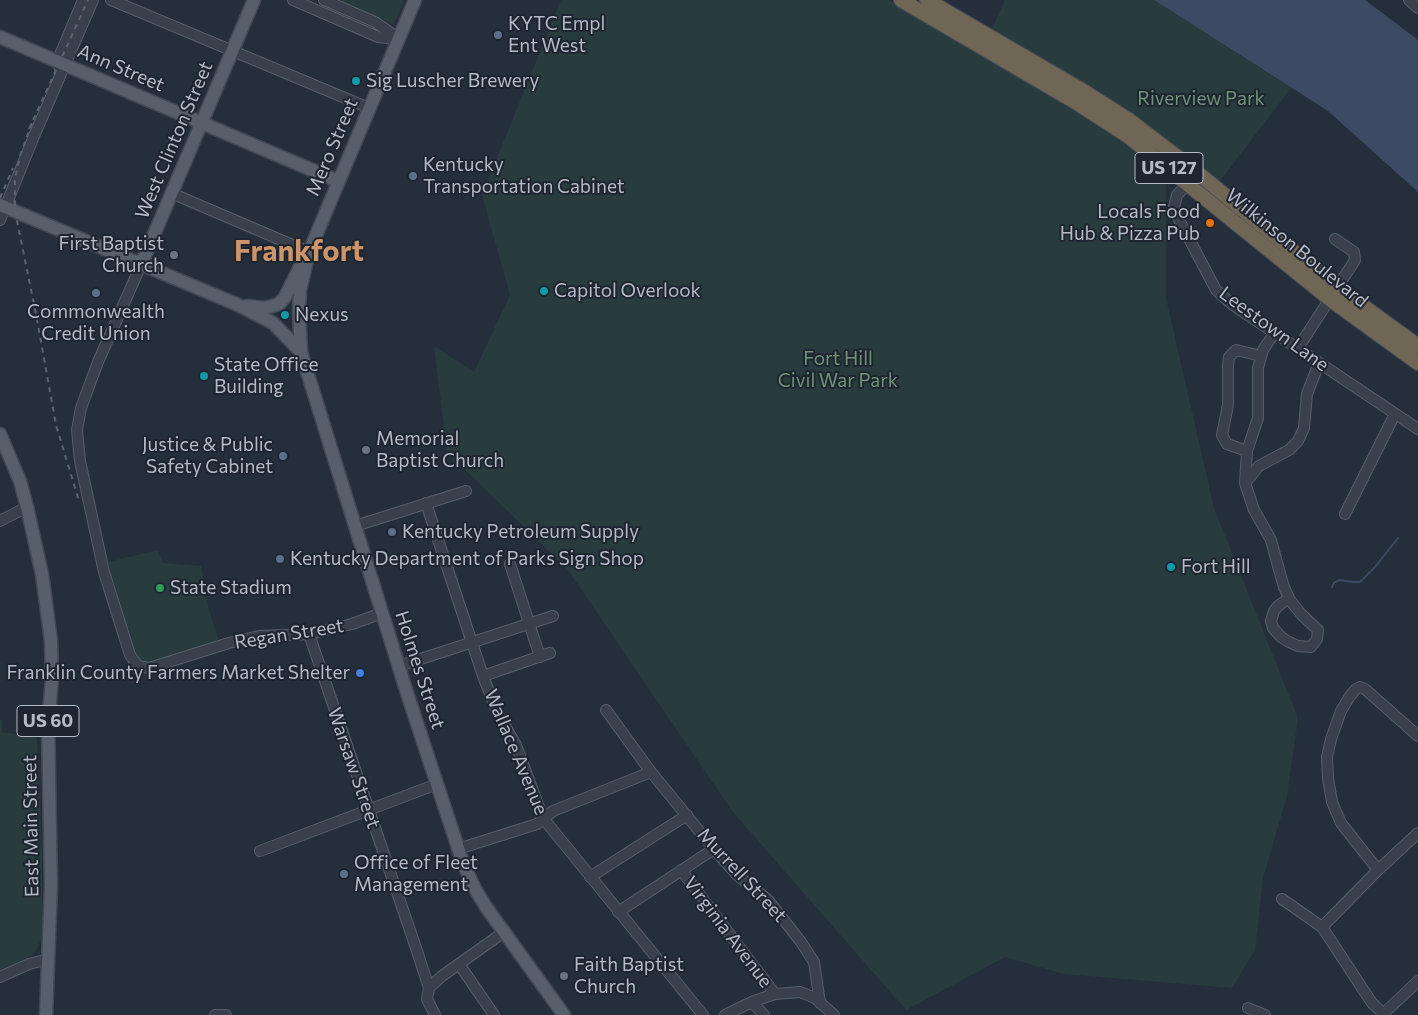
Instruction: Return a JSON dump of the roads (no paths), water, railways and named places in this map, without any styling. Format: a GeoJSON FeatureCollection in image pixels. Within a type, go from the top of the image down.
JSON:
{"type":"FeatureCollection","features":[{"type":"Feature","properties":{"kind":"highway","name":"Wilkinson Boulevard"},"geometry":{"type":"LineString","coordinates":[[901,0],[1094,114],[1139,144],[1331,300],[1418,363]]}},
{"type":"Feature","properties":{"kind":"highway","name":"Wilkinson Boulevard"},"geometry":{"type":"LineString","coordinates":[[927,0],[1113,109],[1160,142],[1338,288],[1418,346]]}},
{"type":"Feature","properties":{"kind":"main road","name":"West Clinton Street"},"geometry":{"type":"LineString","coordinates":[[141,265],[254,0]]}},
{"type":"Feature","properties":{"kind":"main road","name":"Mero Street"},"geometry":{"type":"LineString","coordinates":[[298,312],[302,278],[308,252],[415,0]]}},
{"type":"Feature","properties":{"kind":"main road","name":"Ann Street"},"geometry":{"type":"LineString","coordinates":[[0,37],[61,66],[202,122],[338,181]]}},
{"type":"Feature","properties":{"kind":"main road"},"geometry":{"type":"LineString","coordinates":[[3,206],[236,304],[273,323],[301,352]]}},
{"type":"Feature","properties":{"kind":"main road"},"geometry":{"type":"LineString","coordinates":[[236,304],[264,308],[278,304],[285,297],[308,252]]}},
{"type":"Feature","properties":{"kind":"main road","name":"Holmes Street"},"geometry":{"type":"LineString","coordinates":[[298,312],[301,352],[382,614],[458,849],[474,887],[564,1015]]}},
{"type":"Feature","properties":{"kind":"main road","name":"East Main Street"},"geometry":{"type":"LineString","coordinates":[[0,434],[17,473],[27,506],[42,574],[51,640],[52,680],[48,723],[51,885],[46,1015]]}},
{"type":"Feature","properties":{"kind":"street"},"geometry":{"type":"LineString","coordinates":[[61,66],[83,0]]}},
{"type":"Feature","properties":{"kind":"street"},"geometry":{"type":"LineString","coordinates":[[0,220],[3,206],[61,66],[93,0]]}},
{"type":"Feature","properties":{"kind":"street"},"geometry":{"type":"LineString","coordinates":[[111,0],[369,108]]}},
{"type":"Feature","properties":{"kind":"street"},"geometry":{"type":"LineString","coordinates":[[293,0],[378,37],[398,39]]}},
{"type":"Feature","properties":{"kind":"street"},"geometry":{"type":"LineString","coordinates":[[324,0],[375,22],[398,39]]}},
{"type":"Feature","properties":{"kind":"street"},"geometry":{"type":"LineString","coordinates":[[1409,0],[1418,8]]}},
{"type":"Feature","properties":{"kind":"street","name":"Leestown Lane"},"geometry":{"type":"LineString","coordinates":[[1198,173],[1178,195],[1174,202],[1175,210],[1210,280],[1224,298],[1418,429]]}},
{"type":"Feature","properties":{"kind":"street"},"geometry":{"type":"LineString","coordinates":[[172,194],[308,252]]}},
{"type":"Feature","properties":{"kind":"street"},"geometry":{"type":"LineString","coordinates":[[1298,348],[1354,263],[1356,257],[1351,250],[1335,239]]}},
{"type":"Feature","properties":{"kind":"street","name":"West Clinton Street"},"geometry":{"type":"LineString","coordinates":[[138,666],[130,655],[104,572],[80,461],[77,430],[81,408],[98,362],[141,265]]}},
{"type":"Feature","properties":{"kind":"street"},"geometry":{"type":"LineString","coordinates":[[1275,332],[1261,356],[1258,368],[1258,418],[1247,451],[1250,467],[1245,483],[1254,510],[1271,540],[1289,598],[1302,615],[1317,627],[1319,632],[1318,639],[1314,645],[1308,647],[1294,644],[1278,634],[1272,625],[1273,614],[1278,606],[1289,598]]}},
{"type":"Feature","properties":{"kind":"street"},"geometry":{"type":"LineString","coordinates":[[1247,451],[1229,445],[1225,442],[1222,435],[1228,405],[1229,356],[1236,350],[1261,356]]}},
{"type":"Feature","properties":{"kind":"street"},"geometry":{"type":"LineString","coordinates":[[1250,467],[1289,450],[1298,441],[1305,424],[1306,394],[1319,363]]}},
{"type":"Feature","properties":{"kind":"street"},"geometry":{"type":"LineString","coordinates":[[1345,514],[1395,414]]}},
{"type":"Feature","properties":{"kind":"street"},"geometry":{"type":"LineString","coordinates":[[355,526],[466,490]]}},
{"type":"Feature","properties":{"kind":"street","name":"Wallace Avenue"},"geometry":{"type":"LineString","coordinates":[[426,503],[483,676],[497,712],[516,745],[543,818],[703,1015]]}},
{"type":"Feature","properties":{"kind":"street"},"geometry":{"type":"LineString","coordinates":[[0,520],[27,506]]}},
{"type":"Feature","properties":{"kind":"street"},"geometry":{"type":"LineString","coordinates":[[510,564],[540,657]]}},
{"type":"Feature","properties":{"kind":"street","name":"Regan Street"},"geometry":{"type":"LineString","coordinates":[[138,666],[144,668],[160,666],[229,643],[259,636],[309,634],[345,626],[382,614]]}},
{"type":"Feature","properties":{"kind":"street"},"geometry":{"type":"LineString","coordinates":[[399,666],[552,616]]}},
{"type":"Feature","properties":{"kind":"street","name":"Warsaw Street"},"geometry":{"type":"LineString","coordinates":[[309,634],[416,948],[429,988],[427,999],[435,1015]]}},
{"type":"Feature","properties":{"kind":"street"},"geometry":{"type":"LineString","coordinates":[[483,676],[550,653]]}},
{"type":"Feature","properties":{"kind":"street"},"geometry":{"type":"LineString","coordinates":[[1378,870],[1341,823],[1332,802],[1327,757],[1330,739],[1341,711],[1356,689],[1360,688],[1365,690],[1418,736]]}},
{"type":"Feature","properties":{"kind":"street","name":"Murrell Street"},"geometry":{"type":"LineString","coordinates":[[606,710],[652,772],[714,849],[737,875],[768,900],[784,918],[810,955],[816,969],[820,1003]]}},
{"type":"Feature","properties":{"kind":"street"},"geometry":{"type":"LineString","coordinates":[[458,849],[537,824],[553,811],[652,772]]}},
{"type":"Feature","properties":{"kind":"street"},"geometry":{"type":"LineString","coordinates":[[260,851],[437,784]]}},
{"type":"Feature","properties":{"kind":"street"},"geometry":{"type":"LineString","coordinates":[[590,878],[687,815]]}},
{"type":"Feature","properties":{"kind":"street"},"geometry":{"type":"LineString","coordinates":[[1322,927],[1418,832]]}},
{"type":"Feature","properties":{"kind":"street"},"geometry":{"type":"LineString","coordinates":[[618,912],[714,849]]}},
{"type":"Feature","properties":{"kind":"street","name":"Virginia Avenue"},"geometry":{"type":"LineString","coordinates":[[681,870],[775,994]]}},
{"type":"Feature","properties":{"kind":"street"},"geometry":{"type":"LineString","coordinates":[[1282,899],[1322,927],[1372,1003],[1383,1015],[1418,981]]}},
{"type":"Feature","properties":{"kind":"street"},"geometry":{"type":"LineString","coordinates":[[429,988],[442,976],[504,932]]}},
{"type":"Feature","properties":{"kind":"street"},"geometry":{"type":"LineString","coordinates":[[0,977],[29,964],[48,959]]}},
{"type":"Feature","properties":{"kind":"street"},"geometry":{"type":"LineString","coordinates":[[459,964],[494,1015]]}},
{"type":"Feature","properties":{"kind":"street"},"geometry":{"type":"LineString","coordinates":[[725,1015],[752,1002],[775,994],[800,992],[814,998],[834,1015]]}},
{"type":"Feature","properties":{"kind":"street","name":"Virginia Avenue"},"geometry":{"type":"LineString","coordinates":[[752,1002],[764,1015]]}},
{"type":"Feature","properties":{"kind":"street"},"geometry":{"type":"LineString","coordinates":[[1248,1008],[1265,1015]]}},
{"type":"Feature","properties":{"kind":"street"},"geometry":{"type":"LineString","coordinates":[[215,1015],[226,1015]]}},
{"type":"Feature","properties":{"kind":"water"},"geometry":{"type":"Polygon","coordinates":[[[1154,0],[1365,0],[1418,40],[1418,192],[1328,111],[1154,0]]]}},
{"type":"Feature","properties":{"kind":"waterway"},"geometry":{"type":"LineString","coordinates":[[1332,587],[1339,580],[1360,582],[1375,567],[1398,538]]}},
{"type":"Feature","properties":{"kind":"railway"},"geometry":{"type":"LineString","coordinates":[[29,129],[88,0]]}},
{"type":"Feature","properties":{"kind":"railway"},"geometry":{"type":"LineString","coordinates":[[32,123],[20,156],[15,179],[15,211],[56,425],[79,501]]}},
{"type":"Feature","properties":{"kind":"railway"},"geometry":{"type":"LineString","coordinates":[[0,198],[13,168]]}},
{"type":"Feature","properties":{"kind":"place","name":"KYTC Empl Ent West"},"geometry":{"type":"Point","coordinates":[498,35]}},
{"type":"Feature","properties":{"kind":"place","name":"Sig Luscher Brewery"},"geometry":{"type":"Point","coordinates":[356,81]}},
{"type":"Feature","properties":{"kind":"place","name":"Kentucky Transportation Cabinet"},"geometry":{"type":"Point","coordinates":[413,176]}},
{"type":"Feature","properties":{"kind":"place","name":"Locals Food Hub & Pizza Pub"},"geometry":{"type":"Point","coordinates":[1210,223]}},
{"type":"Feature","properties":{"kind":"place","name":"First Baptist Church"},"geometry":{"type":"Point","coordinates":[174,255]}},
{"type":"Feature","properties":{"kind":"place","name":"Capitol Overlook"},"geometry":{"type":"Point","coordinates":[544,291]}},
{"type":"Feature","properties":{"kind":"place","name":"Commonwealth Credit Union"},"geometry":{"type":"Point","coordinates":[96,293]}},
{"type":"Feature","properties":{"kind":"place","name":"Nexus"},"geometry":{"type":"Point","coordinates":[285,315]}},
{"type":"Feature","properties":{"kind":"place","name":"State Office Building"},"geometry":{"type":"Point","coordinates":[204,376]}},
{"type":"Feature","properties":{"kind":"place","name":"Memorial Baptist Church"},"geometry":{"type":"Point","coordinates":[366,450]}},
{"type":"Feature","properties":{"kind":"place","name":"Justice & Public Safety Cabinet"},"geometry":{"type":"Point","coordinates":[283,456]}},
{"type":"Feature","properties":{"kind":"place","name":"Kentucky Petroleum Supply"},"geometry":{"type":"Point","coordinates":[392,532]}},
{"type":"Feature","properties":{"kind":"place","name":"Kentucky Department of Parks Sign Shop"},"geometry":{"type":"Point","coordinates":[280,559]}},
{"type":"Feature","properties":{"kind":"place","name":"Fort Hill"},"geometry":{"type":"Point","coordinates":[1171,567]}},
{"type":"Feature","properties":{"kind":"place","name":"State Stadium"},"geometry":{"type":"Point","coordinates":[160,588]}},
{"type":"Feature","properties":{"kind":"place","name":"Franklin County Farmers Market Shelter"},"geometry":{"type":"Point","coordinates":[360,673]}},
{"type":"Feature","properties":{"kind":"place","name":"Office of Fleet Management"},"geometry":{"type":"Point","coordinates":[344,874]}},
{"type":"Feature","properties":{"kind":"place","name":"Faith Baptist Church"},"geometry":{"type":"Point","coordinates":[564,976]}},
{"type":"Feature","properties":{"kind":"district","name":"Frankfort"},"geometry":{"type":"Point","coordinates":[299,251]}},
{"type":"Feature","properties":{"kind":"park label","name":"Riverview Park"},"geometry":{"type":"Point","coordinates":[1201,99]}},
{"type":"Feature","properties":{"kind":"park label","name":"Fort Hill Civil War Park"},"geometry":{"type":"Point","coordinates":[838,370]}}]}
